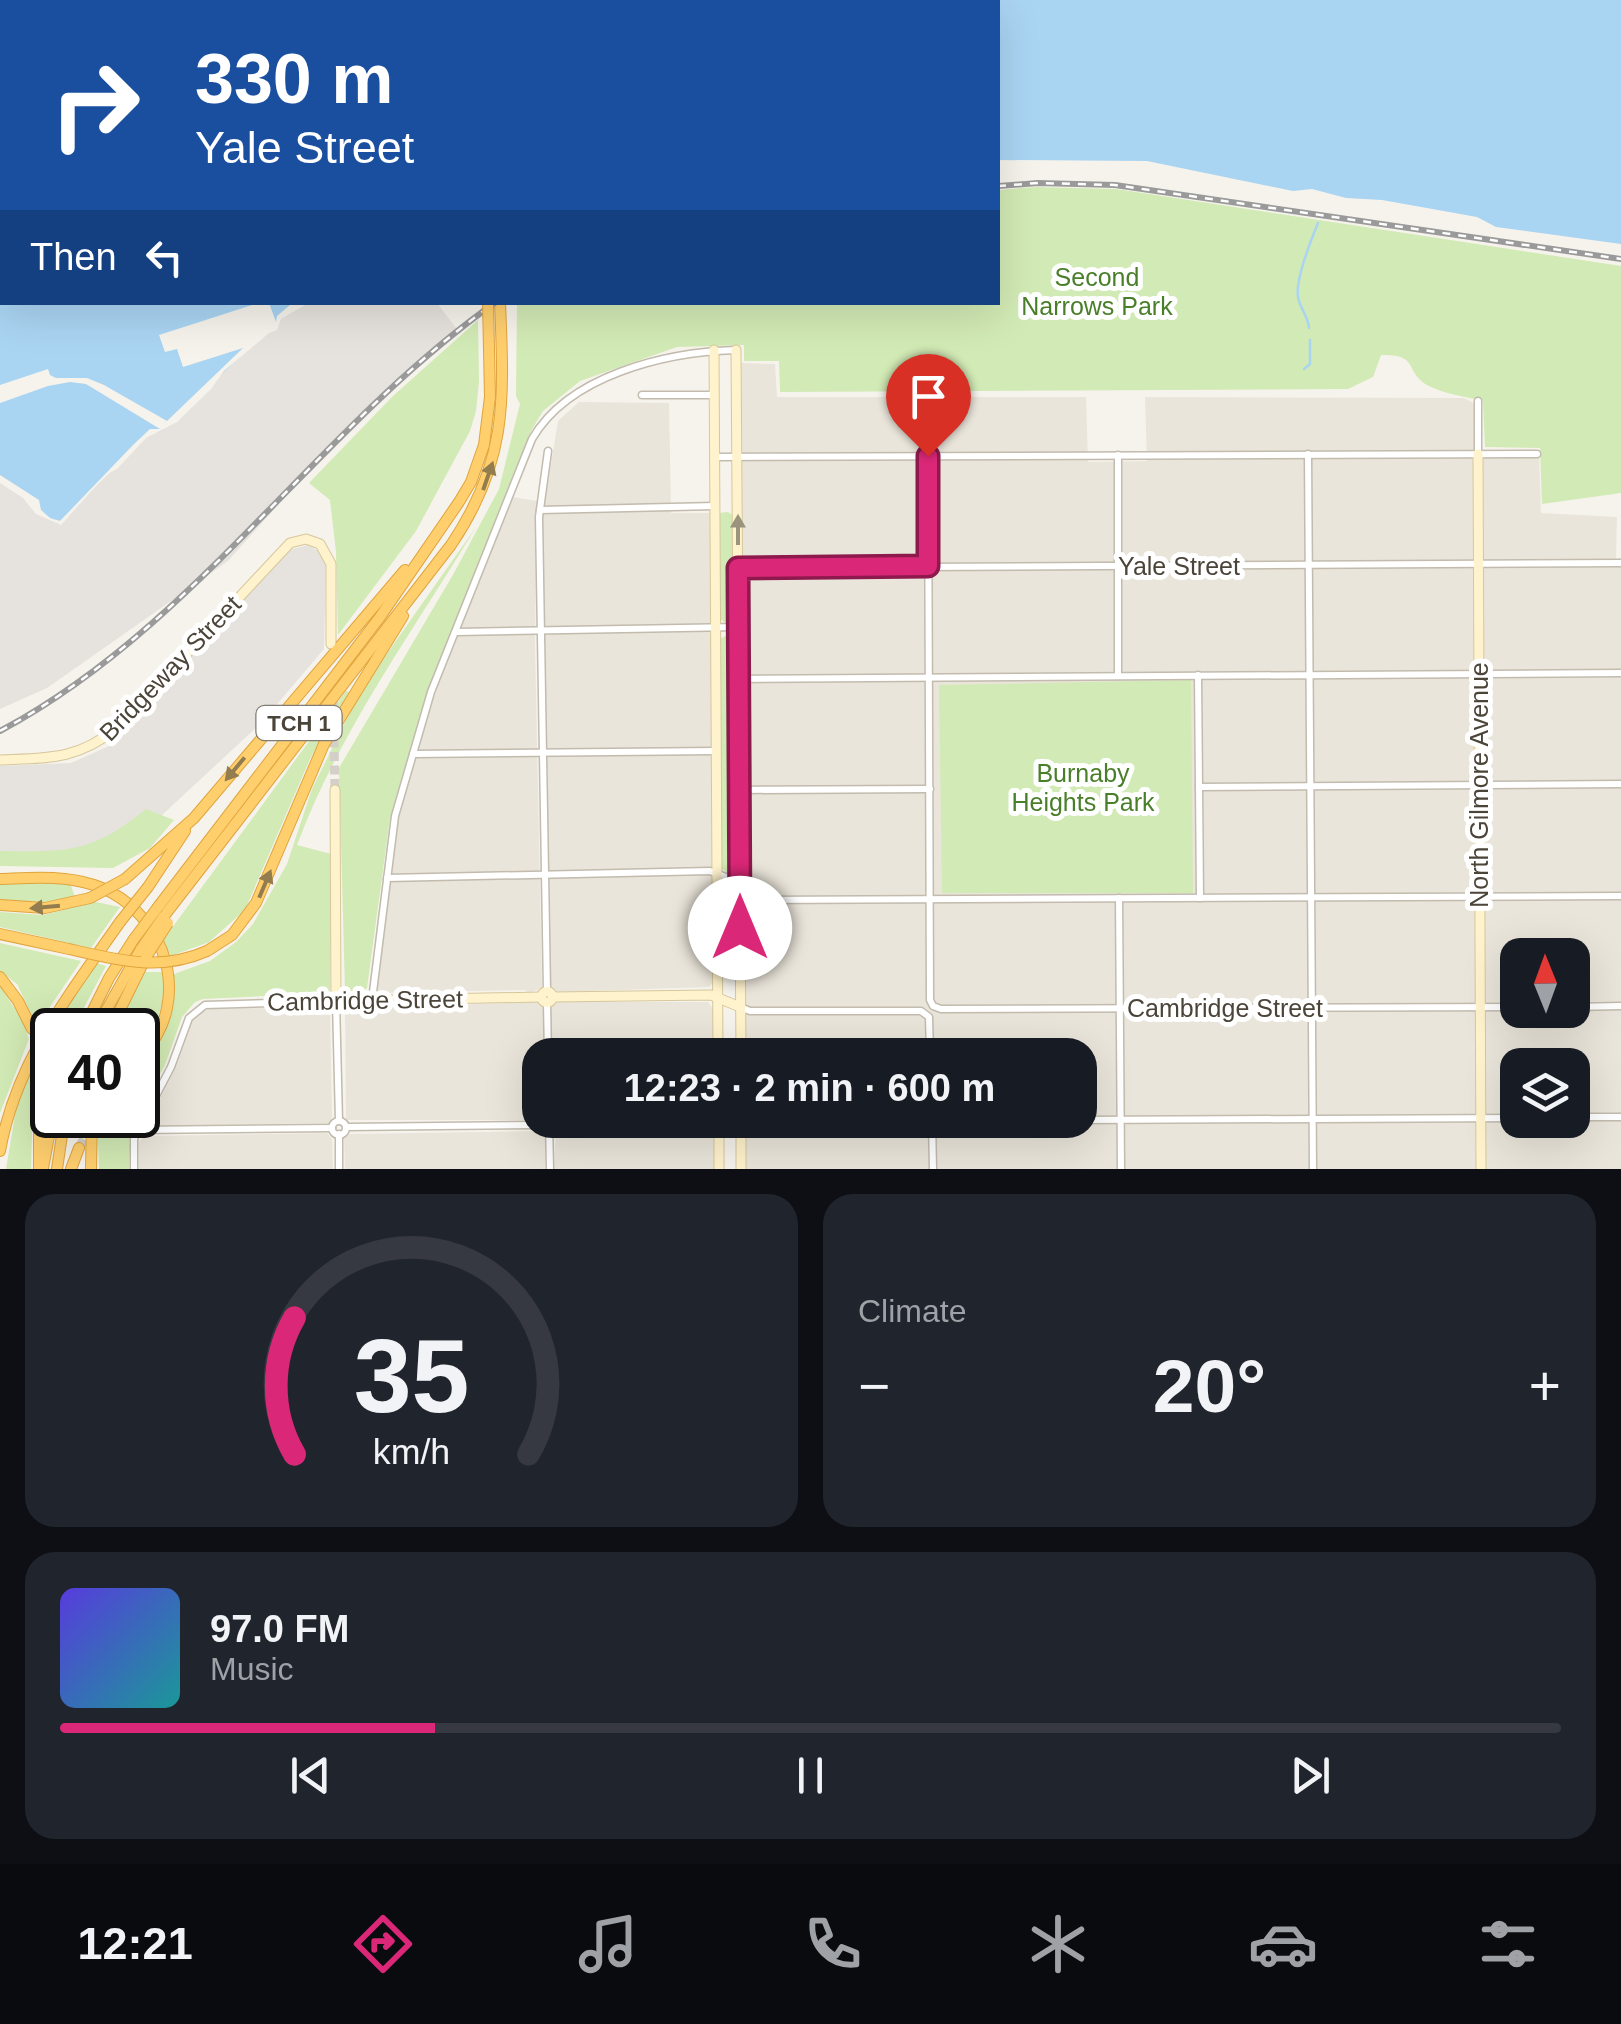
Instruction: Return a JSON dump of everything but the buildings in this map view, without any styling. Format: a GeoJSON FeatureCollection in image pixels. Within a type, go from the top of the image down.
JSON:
{"type":"FeatureCollection","features":[{"type":"Feature","properties":{"kind":"highway","name":"TCH 1"},"geometry":{"type":"LineString","coordinates":[[107,1008],[140,948],[380,617],[471,482],[496,398],[488,305]]}},
{"type":"Feature","properties":{"kind":"highway","name":"TCH 1"},"geometry":{"type":"LineString","coordinates":[[164,915],[451,545],[486,486],[497,448],[500,305]]}},
{"type":"Feature","properties":{"kind":"highway"},"geometry":{"type":"LineString","coordinates":[[0,1152],[14,1099],[40,1037],[120,922],[194,818],[436,536]]}},
{"type":"Feature","properties":{"kind":"highway"},"geometry":{"type":"LineString","coordinates":[[0,934],[128,962],[156,964],[187,960],[232,935],[256,903],[324,744],[384,644],[451,545]]}},
{"type":"Feature","properties":{"kind":"highway"},"geometry":{"type":"LineString","coordinates":[[0,906],[45,908],[90,898],[125,878],[194,818]]}},
{"type":"Feature","properties":{"kind":"highway"},"geometry":{"type":"LineString","coordinates":[[0,879],[61,878],[96,886],[126,903],[152,929],[168,967],[168,1006],[160,1028]]}},
{"type":"Feature","properties":{"kind":"highway","name":"TCH 1"},"geometry":{"type":"LineString","coordinates":[[93,1008],[109,978],[140,948]]}},
{"type":"Feature","properties":{"kind":"highway"},"geometry":{"type":"LineString","coordinates":[[118,1008],[140,948]]}},
{"type":"Feature","properties":{"kind":"highway"},"geometry":{"type":"LineString","coordinates":[[0,977],[30,1024]]}},
{"type":"Feature","properties":{"kind":"highway"},"geometry":{"type":"LineString","coordinates":[[40,1138],[41,1169]]}},
{"type":"Feature","properties":{"kind":"highway"},"geometry":{"type":"LineString","coordinates":[[41,1169],[48,1138]]}},
{"type":"Feature","properties":{"kind":"highway"},"geometry":{"type":"LineString","coordinates":[[57,1169],[62,1138]]}},
{"type":"Feature","properties":{"kind":"highway"},"geometry":{"type":"LineString","coordinates":[[91,1169],[92,1138]]}},
{"type":"Feature","properties":{"kind":"highway"},"geometry":{"type":"LineString","coordinates":[[72,1169],[79,1148]]}},
{"type":"Feature","properties":{"kind":"street"},"geometry":{"type":"LineString","coordinates":[[714,350],[718,1038]]}},
{"type":"Feature","properties":{"kind":"street"},"geometry":{"type":"LineString","coordinates":[[372,1000],[396,816],[431,692],[523,460],[547,416],[560,404],[605,379],[650,363],[714,350],[736,350],[740,1038]]}},
{"type":"Feature","properties":{"kind":"street"},"geometry":{"type":"LineString","coordinates":[[642,395],[714,395]]}},
{"type":"Feature","properties":{"kind":"street","name":"North Gilmore Avenue"},"geometry":{"type":"LineString","coordinates":[[1478,402],[1481,1169]]}},
{"type":"Feature","properties":{"kind":"street"},"geometry":{"type":"LineString","coordinates":[[548,451],[540,510],[548,1038]]}},
{"type":"Feature","properties":{"kind":"street"},"geometry":{"type":"LineString","coordinates":[[1308,454],[1313,1169]]}},
{"type":"Feature","properties":{"kind":"street"},"geometry":{"type":"LineString","coordinates":[[714,457],[1537,454]]}},
{"type":"Feature","properties":{"kind":"street"},"geometry":{"type":"LineString","coordinates":[[1118,455],[1118,676]]}},
{"type":"Feature","properties":{"kind":"street"},"geometry":{"type":"LineString","coordinates":[[928,456],[931,899]]}},
{"type":"Feature","properties":{"kind":"street"},"geometry":{"type":"LineString","coordinates":[[540,510],[715,506]]}},
{"type":"Feature","properties":{"kind":"street","name":"Bridgeway Street"},"geometry":{"type":"LineString","coordinates":[[0,760],[64,757],[96,745],[117,728],[290,543],[306,539],[320,544],[331,564],[332,644]]}},
{"type":"Feature","properties":{"kind":"street","name":"Yale Street"},"geometry":{"type":"LineString","coordinates":[[738,568],[1621,564]]}},
{"type":"Feature","properties":{"kind":"street"},"geometry":{"type":"LineString","coordinates":[[456,632],[738,627]]}},
{"type":"Feature","properties":{"kind":"street"},"geometry":{"type":"LineString","coordinates":[[738,679],[1621,673]]}},
{"type":"Feature","properties":{"kind":"street"},"geometry":{"type":"LineString","coordinates":[[1198,675],[1200,898]]}},
{"type":"Feature","properties":{"kind":"street"},"geometry":{"type":"LineString","coordinates":[[413,754],[716,751]]}},
{"type":"Feature","properties":{"kind":"street"},"geometry":{"type":"LineString","coordinates":[[1199,787],[1621,784]]}},
{"type":"Feature","properties":{"kind":"street"},"geometry":{"type":"LineString","coordinates":[[738,790],[930,789]]}},
{"type":"Feature","properties":{"kind":"street"},"geometry":{"type":"LineString","coordinates":[[334,790],[339,1169]]}},
{"type":"Feature","properties":{"kind":"street"},"geometry":{"type":"LineString","coordinates":[[386,878],[708,872],[739,882]]}},
{"type":"Feature","properties":{"kind":"street"},"geometry":{"type":"LineString","coordinates":[[739,900],[1621,896]]}},
{"type":"Feature","properties":{"kind":"street"},"geometry":{"type":"LineString","coordinates":[[1119,898],[1121,1169]]}},
{"type":"Feature","properties":{"kind":"street","name":"Cambridge Street"},"geometry":{"type":"LineString","coordinates":[[931,899],[933,1006],[941,1010],[1500,1007]]}},
{"type":"Feature","properties":{"kind":"street","name":"Cambridge Street"},"geometry":{"type":"LineString","coordinates":[[160,1088],[192,1012],[209,1004],[711,994],[750,1012],[902,1010],[926,1014],[930,1038]]}},
{"type":"Feature","properties":{"kind":"street"},"geometry":{"type":"LineString","coordinates":[[1590,1007],[1621,1006]]}},
{"type":"Feature","properties":{"kind":"street"},"geometry":{"type":"LineString","coordinates":[[1590,1117],[1621,1117]]}},
{"type":"Feature","properties":{"kind":"street"},"geometry":{"type":"LineString","coordinates":[[1097,1120],[1500,1118]]}},
{"type":"Feature","properties":{"kind":"street"},"geometry":{"type":"LineString","coordinates":[[160,1130],[522,1123]]}},
{"type":"Feature","properties":{"kind":"street"},"geometry":{"type":"LineString","coordinates":[[134,1138],[134,1169]]}},
{"type":"Feature","properties":{"kind":"street"},"geometry":{"type":"LineString","coordinates":[[549,1138],[550,1169]]}},
{"type":"Feature","properties":{"kind":"street"},"geometry":{"type":"LineString","coordinates":[[719,1138],[720,1169]]}},
{"type":"Feature","properties":{"kind":"street"},"geometry":{"type":"LineString","coordinates":[[741,1138],[741,1169]]}},
{"type":"Feature","properties":{"kind":"street"},"geometry":{"type":"LineString","coordinates":[[932,1138],[933,1169]]}},
{"type":"Feature","properties":{"kind":"shaded area"},"geometry":{"type":"Polygon","coordinates":[[[306,305],[439,305],[460,333],[347,427],[228,561],[47,688],[0,709],[0,482],[73,509],[150,433],[281,319],[306,305]]]}},
{"type":"Feature","properties":{"kind":"shaded area"},"geometry":{"type":"Polygon","coordinates":[[[740,363],[775,364],[777,397],[1086,397],[1088,462],[1147,461],[1145,397],[1464,398],[1475,404],[1475,457],[1539,456],[1541,513],[1617,517],[1616,559],[1621,560],[1621,1169],[745,1169],[745,1138],[1097,1138],[1097,1038],[745,1038],[740,363]]]}},
{"type":"Feature","properties":{"kind":"shaded area"},"geometry":{"type":"Polygon","coordinates":[[[579,402],[669,403],[671,513],[711,513],[713,982],[709,987],[558,992],[551,986],[542,521],[558,421],[579,402]]]}},
{"type":"Feature","properties":{"kind":"shaded area"},"geometry":{"type":"Polygon","coordinates":[[[513,497],[537,501],[535,642],[542,988],[529,993],[379,993],[375,989],[397,822],[433,700],[513,497]]]}},
{"type":"Feature","properties":{"kind":"shaded area"},"geometry":{"type":"Polygon","coordinates":[[[308,545],[320,552],[326,566],[324,649],[260,724],[119,855],[0,860],[0,766],[71,763],[109,746],[289,550],[308,545]]]}},
{"type":"Feature","properties":{"kind":"shaded area"},"geometry":{"type":"Polygon","coordinates":[[[528,1002],[708,1002],[713,1009],[713,1038],[522,1038],[522,1120],[346,1120],[345,1009],[528,1002]]]}},
{"type":"Feature","properties":{"kind":"shaded area"},"geometry":{"type":"Polygon","coordinates":[[[324,1007],[330,1013],[329,1123],[160,1126],[160,1099],[193,1020],[210,1009],[324,1007]]]}},
{"type":"Feature","properties":{"kind":"shaded area"},"geometry":{"type":"Polygon","coordinates":[[[522,1131],[522,1138],[545,1138],[545,1169],[345,1169],[344,1139],[350,1134],[522,1131]]]}},
{"type":"Feature","properties":{"kind":"shaded area"},"geometry":{"type":"Polygon","coordinates":[[[327,1133],[332,1139],[333,1169],[139,1169],[139,1142],[160,1136],[327,1133]]]}},
{"type":"Feature","properties":{"kind":"shaded area"},"geometry":{"type":"Polygon","coordinates":[[[556,1138],[714,1138],[714,1169],[554,1169],[556,1138]]]}},
{"type":"Feature","properties":{"kind":"green space","name":"Second Narrows Park"},"geometry":{"type":"Polygon","coordinates":[[[1116,189],[1621,266],[1621,493],[1542,504],[1540,448],[1485,447],[1483,401],[1429,386],[1407,361],[1393,355],[1381,355],[1373,377],[1348,389],[780,392],[779,361],[744,361],[744,345],[677,347],[580,381],[543,411],[531,431],[422,710],[390,818],[367,988],[345,991],[339,768],[499,489],[520,404],[516,396],[517,305],[1000,305],[1000,190],[1116,189]]]}},
{"type":"Feature","properties":{"kind":"green space"},"geometry":{"type":"Polygon","coordinates":[[[478,320],[479,381],[470,431],[416,531],[338,635],[330,500],[309,483],[393,396],[478,320]]]}},
{"type":"Feature","properties":{"kind":"green space"},"geometry":{"type":"Polygon","coordinates":[[[719,513],[732,515],[732,615],[725,623],[719,618],[719,513]]]}},
{"type":"Feature","properties":{"kind":"green space"},"geometry":{"type":"Polygon","coordinates":[[[476,527],[356,722],[297,845],[331,854],[330,993],[195,1002],[182,1017],[160,1074],[160,1039],[174,989],[174,974],[210,961],[253,924],[287,864],[312,789],[360,692],[476,527]]]}},
{"type":"Feature","properties":{"kind":"green space"},"geometry":{"type":"Polygon","coordinates":[[[727,635],[733,639],[734,865],[727,872],[721,868],[720,639],[727,635]]]}},
{"type":"Feature","properties":{"kind":"green space","name":"Burnaby Heights Park"},"geometry":{"type":"Polygon","coordinates":[[[1191,680],[1193,893],[942,893],[939,685],[1191,680]]]}},
{"type":"Feature","properties":{"kind":"green space"},"geometry":{"type":"Polygon","coordinates":[[[349,692],[310,759],[245,910],[209,942],[171,956],[163,940],[349,692]]]}},
{"type":"Feature","properties":{"kind":"green space"},"geometry":{"type":"Polygon","coordinates":[[[146,809],[174,820],[150,848],[113,868],[0,866],[0,851],[78,847],[110,834],[146,809]]]}},
{"type":"Feature","properties":{"kind":"green space"},"geometry":{"type":"Polygon","coordinates":[[[0,883],[70,883],[75,897],[46,902],[0,900],[0,883]]]}},
{"type":"Feature","properties":{"kind":"green space"},"geometry":{"type":"Polygon","coordinates":[[[96,902],[120,907],[91,948],[0,927],[0,912],[43,915],[96,902]]]}},
{"type":"Feature","properties":{"kind":"green space"},"geometry":{"type":"Polygon","coordinates":[[[0,943],[81,961],[49,1008],[30,1008],[30,1011],[17,984],[0,971],[0,943]]]}},
{"type":"Feature","properties":{"kind":"green space"},"geometry":{"type":"Polygon","coordinates":[[[96,963],[106,966],[84,1008],[66,1008],[96,963]]]}},
{"type":"Feature","properties":{"kind":"green space"},"geometry":{"type":"Polygon","coordinates":[[[143,972],[164,972],[160,1008],[126,1008],[143,972]]]}},
{"type":"Feature","properties":{"kind":"green space"},"geometry":{"type":"Polygon","coordinates":[[[0,986],[29,1039],[0,1113],[0,986]]]}},
{"type":"Feature","properties":{"kind":"green space"},"geometry":{"type":"Polygon","coordinates":[[[30,1074],[31,1169],[6,1169],[17,1103],[30,1074]]]}},
{"type":"Feature","properties":{"kind":"green space"},"geometry":{"type":"Polygon","coordinates":[[[98,1138],[130,1138],[129,1169],[99,1169],[98,1138]]]}},
{"type":"Feature","properties":{"kind":"water"},"geometry":{"type":"Polygon","coordinates":[[[1000,0],[1621,0],[1621,244],[1496,227],[1477,217],[1382,200],[1346,198],[1312,189],[1293,191],[1147,161],[1000,160],[1000,0]]]}},
{"type":"Feature","properties":{"kind":"water"},"geometry":{"type":"Polygon","coordinates":[[[0,305],[306,305],[281,319],[160,431],[152,432],[110,470],[69,516],[57,522],[0,482],[0,305]]]}},
{"type":"Feature","properties":{"kind":"pier"},"geometry":{"type":"Polygon","coordinates":[[[252,305],[270,305],[276,322],[277,316],[290,305],[306,305],[281,319],[277,330],[224,371],[177,422],[146,438],[61,525],[36,514],[23,498],[0,483],[0,475],[39,500],[41,510],[60,521],[150,429],[160,429],[86,384],[48,386],[0,403],[0,385],[48,369],[56,378],[87,378],[104,385],[167,421],[243,348],[183,367],[177,349],[165,352],[159,335],[252,305]]]}},
{"type":"Feature","properties":{"kind":"waterway"},"geometry":{"type":"LineString","coordinates":[[1309,328],[1298,289],[1318,223]]}},
{"type":"Feature","properties":{"kind":"waterway"},"geometry":{"type":"LineString","coordinates":[[1304,369],[1310,364],[1310,340]]}},
{"type":"Feature","properties":{"kind":"tunnel"},"geometry":{"type":"LineString","coordinates":[[333,698],[335,790]]}},
{"type":"Feature","properties":{"kind":"tunnel"},"geometry":{"type":"LineString","coordinates":[[79,1148],[85,1138]]}},
{"type":"Feature","properties":{"kind":"railway"},"geometry":{"type":"LineString","coordinates":[[1000,186],[1115,185],[1621,259]]}},
{"type":"Feature","properties":{"kind":"railway"},"geometry":{"type":"LineString","coordinates":[[0,731],[70,688],[135,638],[196,583],[370,408],[492,305]]}},
{"type":"Feature","properties":{"kind":"route"},"geometry":{"type":"LineString","coordinates":[[740,928],[738,568],[928,566],[928,456]]}}]}
